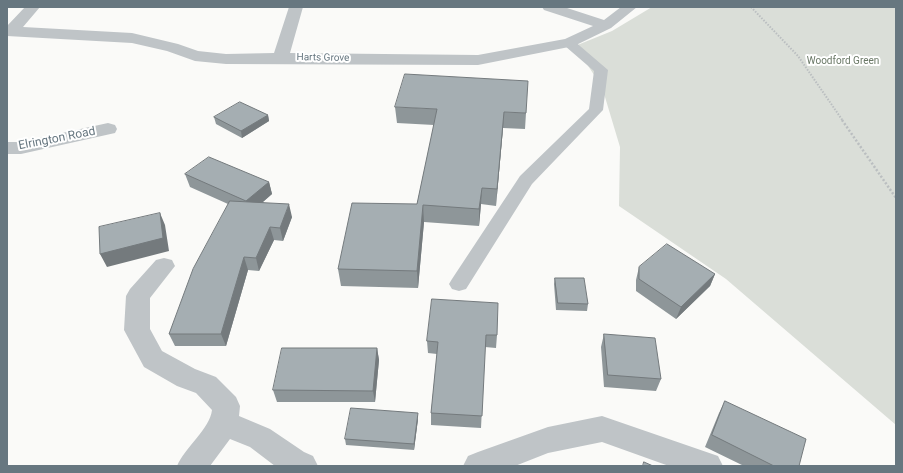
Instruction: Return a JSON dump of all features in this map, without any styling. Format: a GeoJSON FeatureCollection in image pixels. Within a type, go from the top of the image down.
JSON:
{"type":"FeatureCollection","features":[{"type":"Feature","properties":{"kind":"street"},"geometry":{"type":"LineString","coordinates":[[9,31],[34,7]]}},
{"type":"Feature","properties":{"kind":"street"},"geometry":{"type":"LineString","coordinates":[[281,58],[296,7]]}},
{"type":"Feature","properties":{"kind":"street"},"geometry":{"type":"LineString","coordinates":[[549,7],[606,25]]}},
{"type":"Feature","properties":{"kind":"street","name":"Harts Grove"},"geometry":{"type":"LineString","coordinates":[[9,31],[132,38],[172,47],[195,56],[226,59],[281,58],[434,61],[478,60],[569,43],[606,25],[630,7]]}},
{"type":"Feature","properties":{"kind":"street","name":"Elrington Road"},"geometry":{"type":"LineString","coordinates":[[7,148],[21,148],[108,129]]}},
{"type":"Feature","properties":{"kind":"street"},"geometry":{"type":"LineString","coordinates":[[164,266],[138,296],[137,330],[153,359],[186,378],[206,385],[226,406],[225,423],[192,466]]}},
{"type":"Feature","properties":{"kind":"street"},"geometry":{"type":"LineString","coordinates":[[225,423],[260,438],[296,464],[304,466]]}},
{"type":"Feature","properties":{"kind":"street"},"geometry":{"type":"LineString","coordinates":[[478,466],[548,440],[602,429],[708,466]]}},
{"type":"Feature","properties":{"kind":"lane"},"geometry":{"type":"LineString","coordinates":[[459,284],[526,180],[596,110],[601,70],[569,43]]}},
{"type":"Feature","properties":{"kind":"path"},"geometry":{"type":"LineString","coordinates":[[751,7],[798,56],[896,198]]}},
{"type":"Feature","properties":{"kind":"green space","name":"Woodford Green"},"geometry":{"type":"Polygon","coordinates":[[[652,7],[896,7],[896,425],[726,279],[619,206],[620,147],[602,87],[575,46],[612,31],[652,7]]]}},
{"type":"Feature","properties":{"kind":"building"},"geometry":{"type":"Polygon","coordinates":[[[405,74],[528,81],[526,113],[504,112],[497,189],[482,188],[479,209],[423,205],[417,271],[338,269],[352,203],[417,204],[437,109],[395,107],[405,74]]]}},
{"type":"Feature","properties":{"kind":"building"},"geometry":{"type":"Polygon","coordinates":[[[240,102],[268,115],[241,131],[214,117],[240,102]]]}},
{"type":"Feature","properties":{"kind":"building"},"geometry":{"type":"Polygon","coordinates":[[[209,157],[269,182],[246,201],[185,174],[209,157]]]}},
{"type":"Feature","properties":{"kind":"building"},"geometry":{"type":"Polygon","coordinates":[[[230,201],[289,204],[280,228],[270,227],[256,258],[244,257],[221,334],[169,334],[193,269],[230,201]]]}},
{"type":"Feature","properties":{"kind":"building"},"geometry":{"type":"Polygon","coordinates":[[[160,213],[163,238],[100,254],[99,227],[160,213]]]}},
{"type":"Feature","properties":{"kind":"building"},"geometry":{"type":"Polygon","coordinates":[[[667,244],[715,274],[681,307],[639,279],[639,267],[667,244]]]}},
{"type":"Feature","properties":{"kind":"building"},"geometry":{"type":"Polygon","coordinates":[[[555,278],[584,278],[588,304],[558,303],[555,278]]]}},
{"type":"Feature","properties":{"kind":"building"},"geometry":{"type":"Polygon","coordinates":[[[432,299],[498,303],[497,335],[486,335],[482,416],[431,413],[438,342],[427,341],[432,299]]]}},
{"type":"Feature","properties":{"kind":"building"},"geometry":{"type":"Polygon","coordinates":[[[604,334],[655,338],[661,379],[608,375],[604,334]]]}},
{"type":"Feature","properties":{"kind":"building"},"geometry":{"type":"Polygon","coordinates":[[[282,348],[377,348],[373,391],[273,390],[282,348]]]}},
{"type":"Feature","properties":{"kind":"building"},"geometry":{"type":"Polygon","coordinates":[[[725,401],[806,439],[799,466],[774,466],[712,435],[725,401]]]}},
{"type":"Feature","properties":{"kind":"building"},"geometry":{"type":"Polygon","coordinates":[[[351,408],[418,413],[414,444],[345,439],[351,408]]]}},
{"type":"Feature","properties":{"kind":"building"},"geometry":{"type":"Polygon","coordinates":[[[644,462],[653,466],[643,466],[644,462]]]}}]}
